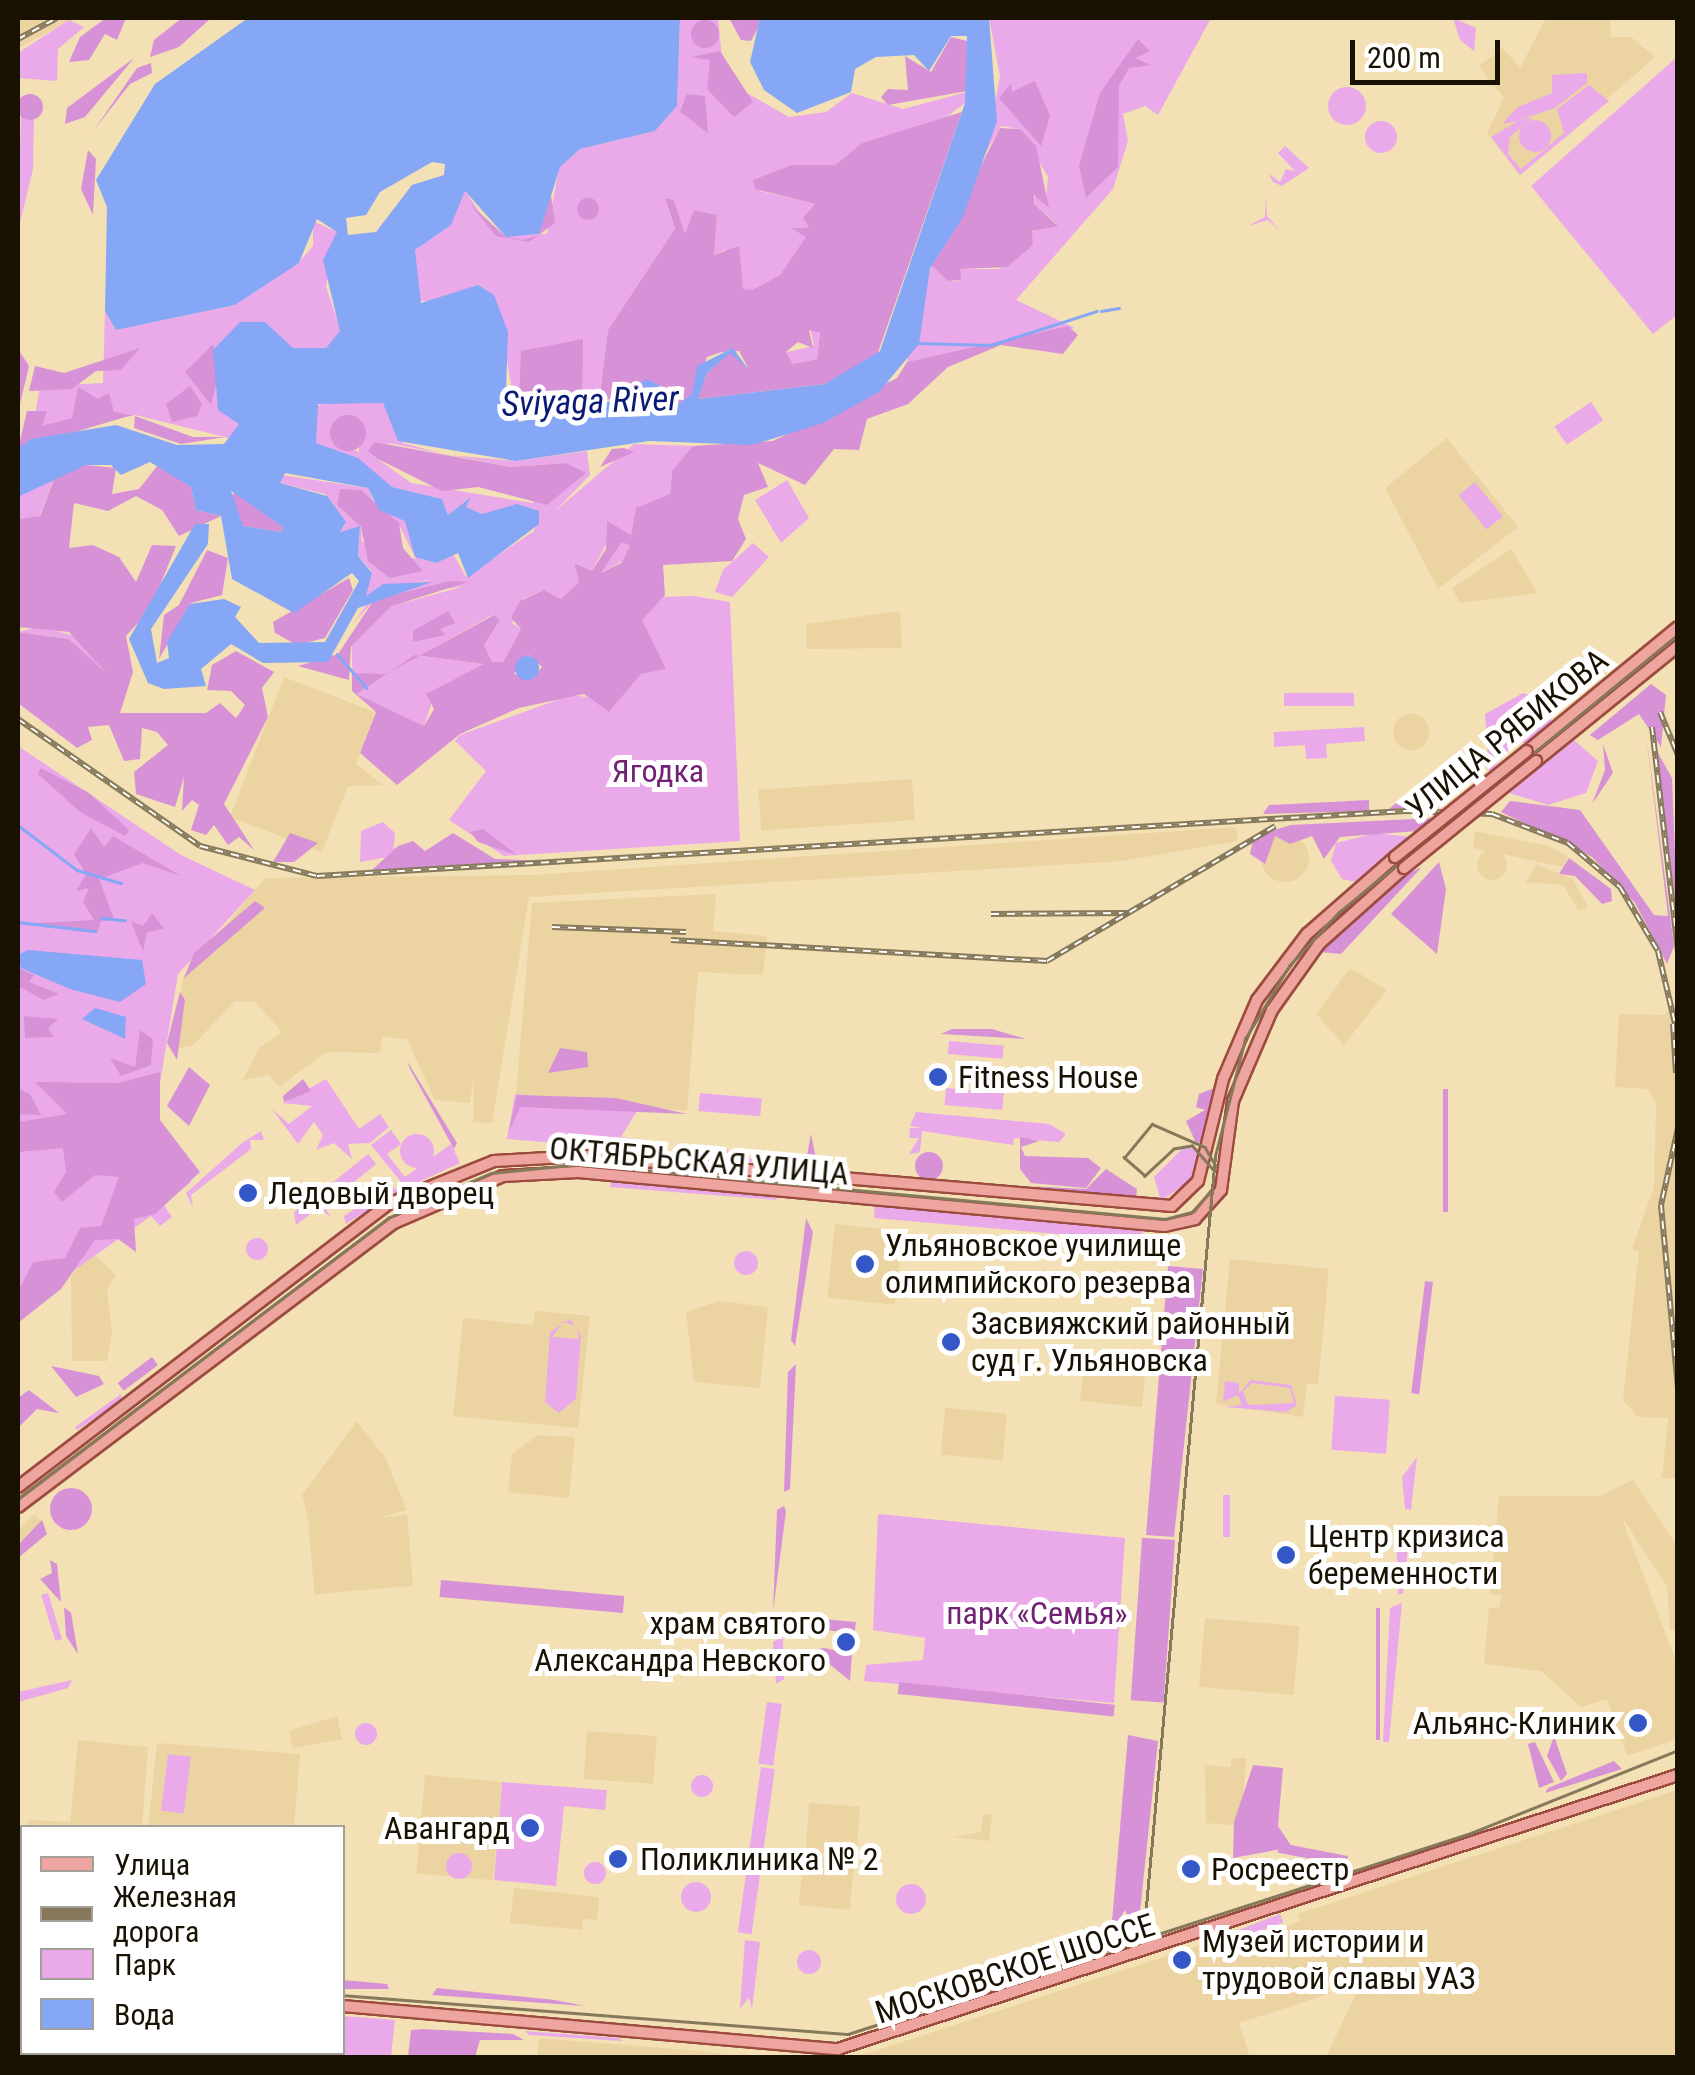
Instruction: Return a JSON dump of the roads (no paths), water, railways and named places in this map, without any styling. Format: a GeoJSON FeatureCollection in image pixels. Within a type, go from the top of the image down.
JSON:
{"type":"FeatureCollection","features":[{"type":"Feature","properties":{"kind":"main road","name":"УЛИЦА РЯБИКОВА"},"geometry":{"type":"LineString","coordinates":[[1166,1208],[1190,1190],[1252,1009],[1307,934],[1368,879],[1678,627]]}},
{"type":"Feature","properties":{"kind":"main road","name":"УЛИЦА РЯБИКОВА"},"geometry":{"type":"LineString","coordinates":[[1165,1226],[1200,1216],[1223,1185],[1233,1101],[1260,1029],[1312,951],[1404,868],[1678,646]]}},
{"type":"Feature","properties":{"kind":"main road","name":"ОКТЯБРЬСКАЯ УЛИЦА"},"geometry":{"type":"LineString","coordinates":[[18,1487],[388,1204],[494,1162],[584,1156],[1166,1208]]}},
{"type":"Feature","properties":{"kind":"main road","name":"ОКТЯБРЬСКАЯ УЛИЦА"},"geometry":{"type":"LineString","coordinates":[[18,1507],[286,1303],[420,1208],[503,1176],[578,1172],[1165,1226]]}},
{"type":"Feature","properties":{"kind":"main road"},"geometry":{"type":"LineString","coordinates":[[820,1195],[822,1180]]}},
{"type":"Feature","properties":{"kind":"main road"},"geometry":{"type":"LineString","coordinates":[[1165,1226],[1166,1208]]}},
{"type":"Feature","properties":{"kind":"main road"},"geometry":{"type":"LineString","coordinates":[[276,1289],[286,1303]]}},
{"type":"Feature","properties":{"kind":"main road","name":"МОСКОВСКОЕ ШОССЕ"},"geometry":{"type":"LineString","coordinates":[[345,2006],[838,2050],[1678,1775]]}},
{"type":"Feature","properties":{"kind":"water"},"geometry":{"type":"Polygon","coordinates":[[[248,18],[680,18],[677,106],[655,131],[580,149],[560,167],[539,234],[506,237],[465,191],[451,225],[415,250],[421,303],[478,285],[494,295],[508,332],[506,391],[519,422],[620,399],[646,379],[661,386],[659,402],[676,406],[692,394],[697,366],[733,348],[748,369],[730,353],[707,373],[698,399],[825,384],[880,351],[965,103],[967,36],[951,36],[929,71],[914,55],[876,57],[855,69],[851,92],[797,113],[764,90],[750,62],[760,18],[989,18],[997,121],[963,217],[930,268],[919,344],[879,392],[823,423],[752,445],[649,441],[516,461],[398,441],[383,403],[318,404],[316,443],[358,458],[392,487],[442,499],[448,515],[471,497],[466,507],[482,514],[517,504],[539,511],[539,524],[468,578],[458,553],[436,563],[415,557],[405,521],[379,510],[368,488],[285,473],[280,483],[327,496],[346,522],[340,532],[360,526],[358,556],[372,573],[366,596],[383,584],[432,582],[358,608],[328,662],[263,663],[231,644],[201,669],[206,686],[164,689],[148,683],[129,639],[195,524],[209,524],[208,544],[151,629],[157,663],[169,658],[167,642],[190,604],[224,599],[241,607],[235,617],[259,643],[325,642],[359,581],[352,573],[294,613],[232,579],[221,516],[196,510],[191,487],[150,462],[121,475],[111,465],[86,465],[18,497],[18,449],[31,439],[116,425],[177,445],[224,444],[239,424],[218,410],[213,350],[240,322],[265,322],[293,348],[326,348],[340,331],[323,260],[337,232],[317,219],[299,263],[235,305],[116,330],[105,311],[107,207],[96,180],[155,84],[248,18]],[[432,162],[380,192],[366,215],[346,218],[348,235],[376,232],[412,185],[444,175],[445,164],[432,162]],[[231,491],[243,526],[281,532],[283,527],[231,491]]]}},
{"type":"Feature","properties":{"kind":"water"},"geometry":{"type":"Polygon","coordinates":[[[527,656],[539,668],[527,680],[515,668],[527,656]]]}},
{"type":"Feature","properties":{"kind":"water"},"geometry":{"type":"Polygon","coordinates":[[[28,950],[142,960],[146,984],[120,1002],[70,989],[21,968],[18,955],[28,950]]]}},
{"type":"Feature","properties":{"kind":"water"},"geometry":{"type":"Polygon","coordinates":[[[95,1008],[126,1017],[125,1039],[82,1019],[95,1008]]]}},
{"type":"Feature","properties":{"kind":"waterway"},"geometry":{"type":"LineString","coordinates":[[1101,311],[1119,308]]}},
{"type":"Feature","properties":{"kind":"waterway"},"geometry":{"type":"LineString","coordinates":[[917,343],[991,345],[1097,311]]}},
{"type":"Feature","properties":{"kind":"waterway"},"geometry":{"type":"LineString","coordinates":[[337,654],[367,688]]}},
{"type":"Feature","properties":{"kind":"waterway"},"geometry":{"type":"LineString","coordinates":[[18,825],[77,870],[121,883]]}},
{"type":"Feature","properties":{"kind":"waterway"},"geometry":{"type":"LineString","coordinates":[[101,918],[125,920]]}},
{"type":"Feature","properties":{"kind":"waterway"},"geometry":{"type":"LineString","coordinates":[[18,922],[95,931]]}},
{"type":"Feature","properties":{"kind":"tram line"},"geometry":{"type":"LineString","coordinates":[[1119,1949],[1145,1917],[1215,1156],[1245,1039],[1289,966],[1338,913],[1678,635]]}},
{"type":"Feature","properties":{"kind":"tram line"},"geometry":{"type":"LineString","coordinates":[[1213,1170],[1192,1146],[1174,1149],[1145,1176],[1124,1158],[1152,1124],[1205,1147],[1216,1166]]}},
{"type":"Feature","properties":{"kind":"tram line"},"geometry":{"type":"LineString","coordinates":[[18,1499],[388,1218],[491,1173],[580,1164],[1165,1219],[1194,1211],[1212,1189]]}},
{"type":"Feature","properties":{"kind":"tram line"},"geometry":{"type":"LineString","coordinates":[[345,1995],[848,2034],[1471,1833],[1678,1750]]}},
{"type":"Feature","properties":{"kind":"railway"},"geometry":{"type":"LineString","coordinates":[[18,39],[57,18]]}},
{"type":"Feature","properties":{"kind":"railway"},"geometry":{"type":"LineString","coordinates":[[1660,712],[1678,755]]}},
{"type":"Feature","properties":{"kind":"railway"},"geometry":{"type":"LineString","coordinates":[[18,719],[200,846],[317,876],[1406,811],[1492,814],[1568,843],[1620,887],[1658,951],[1678,1036]]}},
{"type":"Feature","properties":{"kind":"railway"},"geometry":{"type":"LineString","coordinates":[[1652,727],[1678,953]]}},
{"type":"Feature","properties":{"kind":"railway"},"geometry":{"type":"LineString","coordinates":[[671,940],[1047,961],[1275,826]]}},
{"type":"Feature","properties":{"kind":"railway"},"geometry":{"type":"LineString","coordinates":[[991,914],[1127,913]]}},
{"type":"Feature","properties":{"kind":"railway"},"geometry":{"type":"LineString","coordinates":[[552,927],[686,932]]}},
{"type":"Feature","properties":{"kind":"railway"},"geometry":{"type":"LineString","coordinates":[[1673,1024],[1676,1073]]}},
{"type":"Feature","properties":{"kind":"railway"},"geometry":{"type":"LineString","coordinates":[[1678,1128],[1661,1205],[1678,1390]]}},
{"type":"Feature","properties":{"kind":"place","name":"Fitness House"},"geometry":{"type":"Point","coordinates":[938,1077]}},
{"type":"Feature","properties":{"kind":"place","name":"Ледовый дворец"},"geometry":{"type":"Point","coordinates":[248,1193]}},
{"type":"Feature","properties":{"kind":"place","name":"Ульяновское училище олимпийского резерва"},"geometry":{"type":"Point","coordinates":[865,1264]}},
{"type":"Feature","properties":{"kind":"place","name":"Засвияжский районный суд г. Ульяновска"},"geometry":{"type":"Point","coordinates":[951,1342]}},
{"type":"Feature","properties":{"kind":"place","name":"Центр кризиса беременности"},"geometry":{"type":"Point","coordinates":[1286,1555]}},
{"type":"Feature","properties":{"kind":"place","name":"храм святого Александра Невского"},"geometry":{"type":"Point","coordinates":[846,1642]}},
{"type":"Feature","properties":{"kind":"place","name":"Альянс-Клиник"},"geometry":{"type":"Point","coordinates":[1638,1723]}},
{"type":"Feature","properties":{"kind":"place","name":"Авангард"},"geometry":{"type":"Point","coordinates":[530,1828]}},
{"type":"Feature","properties":{"kind":"place","name":"Поликлиника № 2"},"geometry":{"type":"Point","coordinates":[618,1859]}},
{"type":"Feature","properties":{"kind":"place","name":"Росреестр"},"geometry":{"type":"Point","coordinates":[1191,1869]}},
{"type":"Feature","properties":{"kind":"place","name":"Музей истории и трудовой славы УАЗ"},"geometry":{"type":"Point","coordinates":[1182,1960]}},
{"type":"Feature","properties":{"kind":"water label","name":"Sviyaga River"},"geometry":{"type":"Point","coordinates":[590,402]}},
{"type":"Feature","properties":{"kind":"park label","name":"Ягодка"},"geometry":{"type":"Point","coordinates":[658,771]}},
{"type":"Feature","properties":{"kind":"park label","name":"парк «Семья»"},"geometry":{"type":"Point","coordinates":[1037,1613]}}]}
